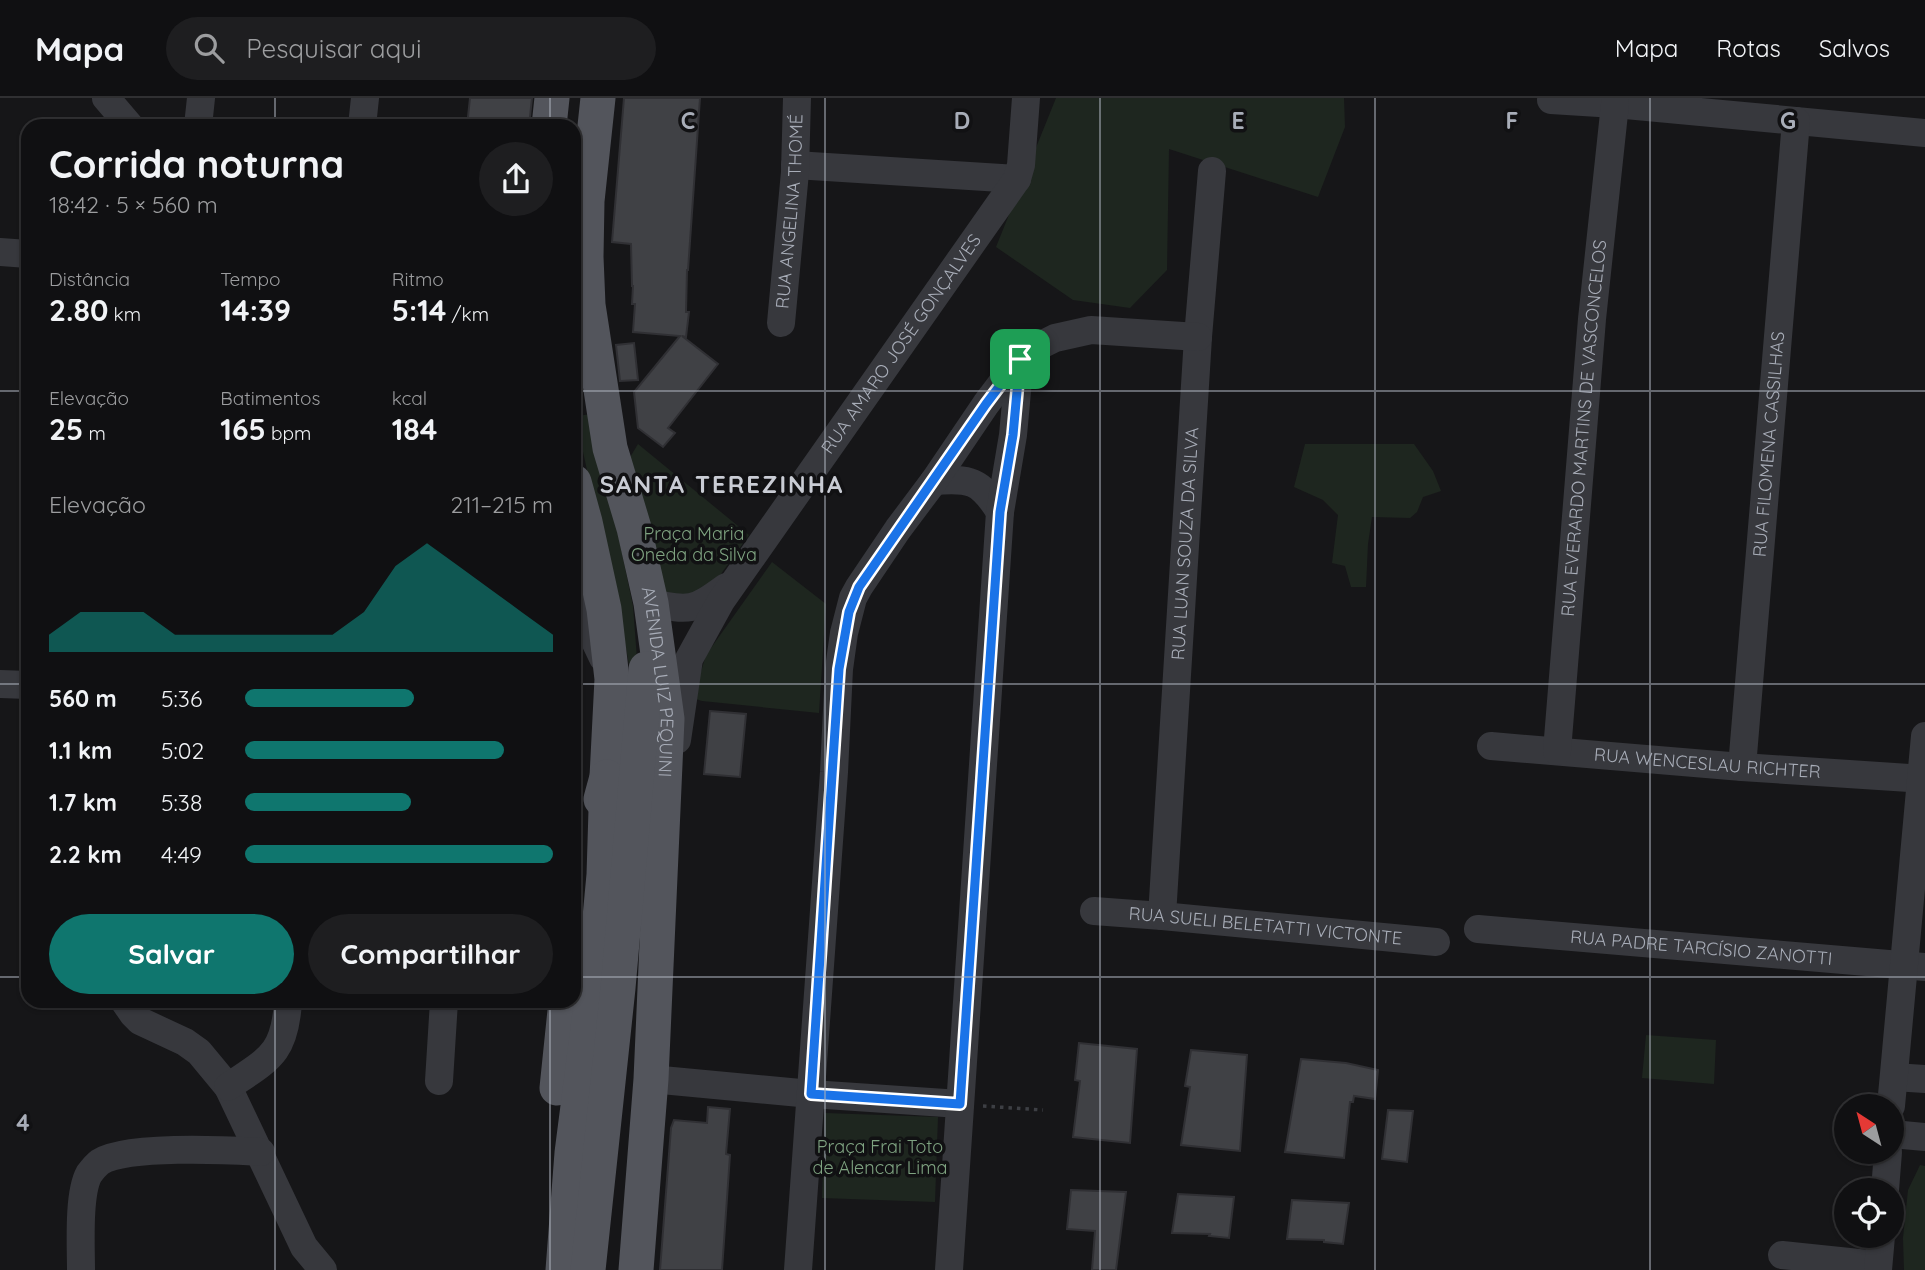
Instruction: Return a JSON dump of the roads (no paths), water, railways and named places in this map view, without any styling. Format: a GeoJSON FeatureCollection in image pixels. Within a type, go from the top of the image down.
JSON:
{"type":"FeatureCollection","features":[{"type":"Feature","properties":{"kind":"main road"},"geometry":{"type":"LineString","coordinates":[[550,119],[552,98]]}},
{"type":"Feature","properties":{"kind":"main road","name":"AVENIDA LUIZ PEQUINI"},"geometry":{"type":"LineString","coordinates":[[598,98],[587,201],[588,305],[610,448],[634,528],[651,603],[667,719],[651,1080],[636,1270]]}},
{"type":"Feature","properties":{"kind":"main road"},"geometry":{"type":"LineString","coordinates":[[581,507],[604,609],[612,678],[604,875],[593,990],[587,1270]]}},
{"type":"Feature","properties":{"kind":"main road"},"geometry":{"type":"LineString","coordinates":[[563,1270],[572,1153],[593,990],[651,603]]}},
{"type":"Feature","properties":{"kind":"main road"},"geometry":{"type":"LineString","coordinates":[[581,893],[586,859],[607,777]]}},
{"type":"Feature","properties":{"kind":"main road"},"geometry":{"type":"LineString","coordinates":[[539,1270],[593,990]]}},
{"type":"Feature","properties":{"kind":"street"},"geometry":{"type":"LineString","coordinates":[[106,98],[124,119]]}},
{"type":"Feature","properties":{"kind":"street"},"geometry":{"type":"LineString","coordinates":[[199,119],[201,98]]}},
{"type":"Feature","properties":{"kind":"street"},"geometry":{"type":"LineString","coordinates":[[363,119],[365,98]]}},
{"type":"Feature","properties":{"kind":"street","name":"RUA ANGELINA THOMÉ"},"geometry":{"type":"LineString","coordinates":[[781,323],[795,165],[797,98]]}},
{"type":"Feature","properties":{"kind":"street","name":"RUA AMARO JOSÉ GONÇALVES"},"geometry":{"type":"LineString","coordinates":[[661,852],[689,659],[721,601],[1017,179],[1021,165],[1026,98]]}},
{"type":"Feature","properties":{"kind":"street"},"geometry":{"type":"LineString","coordinates":[[1551,100],[1925,132]]}},
{"type":"Feature","properties":{"kind":"street","name":"RUA EVERARDO MARTINS DE VASCONCELOS"},"geometry":{"type":"LineString","coordinates":[[1557,751],[1592,319],[1615,104]]}},
{"type":"Feature","properties":{"kind":"street","name":"RUA FILOMENA CASSILHAS"},"geometry":{"type":"LineString","coordinates":[[1742,768],[1796,121]]}},
{"type":"Feature","properties":{"kind":"street"},"geometry":{"type":"LineString","coordinates":[[795,165],[1017,179]]}},
{"type":"Feature","properties":{"kind":"street","name":"RUA LUAN SOUZA DA SILVA"},"geometry":{"type":"LineString","coordinates":[[1162,916],[1198,337],[1212,172]]}},
{"type":"Feature","properties":{"kind":"street"},"geometry":{"type":"LineString","coordinates":[[0,252],[21,254]]}},
{"type":"Feature","properties":{"kind":"street"},"geometry":{"type":"LineString","coordinates":[[798,1270],[839,669],[849,612],[859,587],[986,404],[1020,359],[1031,350],[1055,338],[1091,330],[1198,337]]}},
{"type":"Feature","properties":{"kind":"street"},"geometry":{"type":"LineString","coordinates":[[949,1270],[1000,512],[1013,435],[1020,359]]}},
{"type":"Feature","properties":{"kind":"street"},"geometry":{"type":"LineString","coordinates":[[933,481],[958,479],[972,482],[990,495],[1000,512]]}},
{"type":"Feature","properties":{"kind":"street","name":"RUA AMARO JOSÉ GONÇALVES"},"geometry":{"type":"LineString","coordinates":[[651,603],[678,609],[698,607],[739,576]]}},
{"type":"Feature","properties":{"kind":"street"},"geometry":{"type":"LineString","coordinates":[[581,612],[612,678]]}},
{"type":"Feature","properties":{"kind":"street"},"geometry":{"type":"LineString","coordinates":[[0,684],[21,685]]}},
{"type":"Feature","properties":{"kind":"street"},"geometry":{"type":"LineString","coordinates":[[1892,1094],[1914,966],[1925,736]]}},
{"type":"Feature","properties":{"kind":"street","name":"RUA WENCESLAU RICHTER"},"geometry":{"type":"LineString","coordinates":[[1491,746],[1742,768],[1923,779]]}},
{"type":"Feature","properties":{"kind":"street","name":"RUA SUELI BELETATTI VICTONTE"},"geometry":{"type":"LineString","coordinates":[[1094,911],[1436,942]]}},
{"type":"Feature","properties":{"kind":"street","name":"RUA PADRE TARCÍSIO ZANOTTI"},"geometry":{"type":"LineString","coordinates":[[1478,929],[1914,966]]}},
{"type":"Feature","properties":{"kind":"street"},"geometry":{"type":"LineString","coordinates":[[130,1008],[140,1021],[185,1042],[198,1052],[228,1087],[261,1152],[303,1258],[323,1270]]}},
{"type":"Feature","properties":{"kind":"street"},"geometry":{"type":"LineString","coordinates":[[228,1087],[255,1069],[276,1049],[286,1025],[287,1008]]}},
{"type":"Feature","properties":{"kind":"street"},"geometry":{"type":"LineString","coordinates":[[439,1081],[444,1008]]}},
{"type":"Feature","properties":{"kind":"street"},"geometry":{"type":"LineString","coordinates":[[1894,1077],[1925,1079]]}},
{"type":"Feature","properties":{"kind":"street"},"geometry":{"type":"LineString","coordinates":[[651,1080],[960,1104]]}},
{"type":"Feature","properties":{"kind":"street"},"geometry":{"type":"LineString","coordinates":[[1904,1135],[1925,1137]]}},
{"type":"Feature","properties":{"kind":"street"},"geometry":{"type":"LineString","coordinates":[[81,1270],[85,1183],[99,1163],[136,1153],[210,1149],[261,1152]]}},
{"type":"Feature","properties":{"kind":"street"},"geometry":{"type":"LineString","coordinates":[[1782,1255],[1878,1268],[1880,1248]]}},
{"type":"Feature","properties":{"kind":"district","name":"SANTA TEREZINHA"},"geometry":{"type":"Point","coordinates":[722,485]}},
{"type":"Feature","properties":{"kind":"park label","name":"Praça Maria Oneda da Silva"},"geometry":{"type":"Point","coordinates":[694,544]}},
{"type":"Feature","properties":{"kind":"park label","name":"Praça Frai Toto de Alencar Lima"},"geometry":{"type":"Point","coordinates":[880,1157]}}]}
